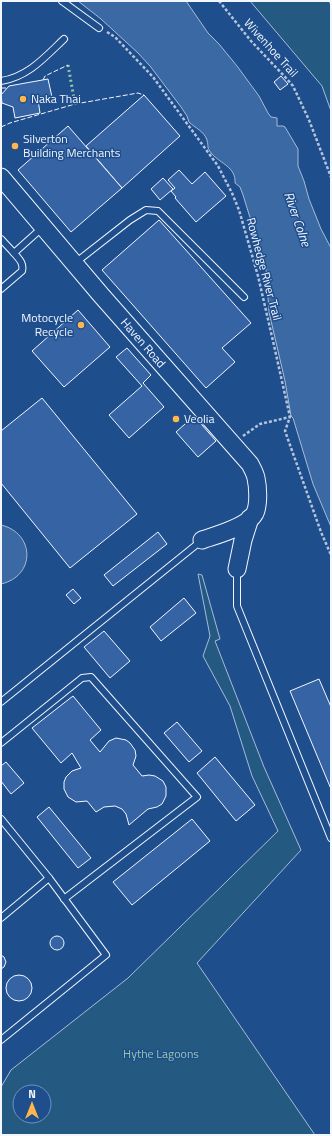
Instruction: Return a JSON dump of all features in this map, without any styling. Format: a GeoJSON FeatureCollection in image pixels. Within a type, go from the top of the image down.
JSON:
{"type":"FeatureCollection","features":[{"type":"Feature","properties":{"kind":"street","name":"Haven Road"},"geometry":{"type":"LineString","coordinates":[[1,176],[154,355],[250,464],[256,478],[257,499],[255,512],[250,518],[243,540],[237,569]]}},
{"type":"Feature","properties":{"kind":"street"},"geometry":{"type":"LineString","coordinates":[[202,540],[237,527],[250,518]]}},
{"type":"Feature","properties":{"kind":"lane"},"geometry":{"type":"LineString","coordinates":[[62,1],[99,28]]}},
{"type":"Feature","properties":{"kind":"lane"},"geometry":{"type":"LineString","coordinates":[[1,81],[24,74],[36,67],[64,39]]}},
{"type":"Feature","properties":{"kind":"lane"},"geometry":{"type":"LineString","coordinates":[[75,263],[130,220],[146,210],[158,211],[244,297]]}},
{"type":"Feature","properties":{"kind":"lane"},"geometry":{"type":"LineString","coordinates":[[14,253],[44,226]]}},
{"type":"Feature","properties":{"kind":"lane"},"geometry":{"type":"LineString","coordinates":[[1,239],[14,253],[23,266],[22,271],[1,289]]}},
{"type":"Feature","properties":{"kind":"lane"},"geometry":{"type":"LineString","coordinates":[[1,702],[202,540]]}},
{"type":"Feature","properties":{"kind":"lane"},"geometry":{"type":"LineString","coordinates":[[237,569],[236,606],[331,838]]}},
{"type":"Feature","properties":{"kind":"lane"},"geometry":{"type":"LineString","coordinates":[[1,743],[82,678],[91,677],[197,797],[64,899]]}},
{"type":"Feature","properties":{"kind":"lane"},"geometry":{"type":"LineString","coordinates":[[1,819],[49,878],[106,955],[1,1040]]}},
{"type":"Feature","properties":{"kind":"lane"},"geometry":{"type":"LineString","coordinates":[[1,918],[49,878]]}},
{"type":"Feature","properties":{"kind":"path","name":"Wivenhoe Trail"},"geometry":{"type":"LineString","coordinates":[[219,1],[251,42],[292,86],[309,120],[331,177]]}},
{"type":"Feature","properties":{"kind":"path","name":"Rowhedge River Trail"},"geometry":{"type":"LineString","coordinates":[[99,28],[114,37],[153,77],[218,166],[232,193],[239,210],[258,276],[290,417],[286,431],[331,555]]}},
{"type":"Feature","properties":{"kind":"path"},"geometry":{"type":"LineString","coordinates":[[233,444],[260,424],[290,417]]}},
{"type":"Feature","properties":{"kind":"green space"},"geometry":{"type":"Polygon","coordinates":[[[250,1],[329,1],[331,5],[331,111],[322,86],[250,1]]]}},
{"type":"Feature","properties":{"kind":"green space","name":"Hythe Lagoons"},"geometry":{"type":"Polygon","coordinates":[[[198,574],[202,575],[220,639],[215,641],[264,767],[301,850],[197,963],[315,1135],[1,1135],[1,1087],[11,1070],[128,978],[278,831],[252,776],[230,706],[203,656],[210,636],[198,574]]]}},
{"type":"Feature","properties":{"kind":"water","name":"River Colne"},"geometry":{"type":"Polygon","coordinates":[[[78,1],[186,1],[208,33],[237,66],[259,96],[271,117],[277,118],[277,126],[285,127],[298,149],[298,166],[309,199],[321,229],[331,248],[331,527],[313,484],[293,418],[291,416],[285,381],[269,312],[266,269],[240,187],[235,183],[235,178],[231,169],[210,152],[204,134],[189,122],[181,107],[150,66],[101,19],[78,1]]]}},
{"type":"Feature","properties":{"kind":"water"},"geometry":{"type":"Polygon","coordinates":[[[1,525],[20,536],[25,545],[27,554],[21,573],[1,584],[1,525]]]}},
{"type":"Feature","properties":{"kind":"building"},"geometry":{"type":"Polygon","coordinates":[[[281,76],[288,84],[280,90],[274,82],[281,76]]]}},
{"type":"Feature","properties":{"kind":"building","name":"Naka Thai"},"geometry":{"type":"Polygon","coordinates":[[[48,79],[52,97],[38,100],[40,113],[15,118],[13,107],[2,103],[1,95],[9,86],[48,79]]]}},
{"type":"Feature","properties":{"kind":"building"},"geometry":{"type":"Polygon","coordinates":[[[144,95],[180,136],[122,188],[86,146],[144,95]]]}},
{"type":"Feature","properties":{"kind":"building"},"geometry":{"type":"Polygon","coordinates":[[[68,126],[122,188],[71,232],[18,170],[68,126]]]}},
{"type":"Feature","properties":{"kind":"building"},"geometry":{"type":"Polygon","coordinates":[[[179,170],[192,184],[205,172],[226,196],[196,222],[175,198],[176,197],[171,191],[175,188],[168,180],[179,170]]]}},
{"type":"Feature","properties":{"kind":"building"},"geometry":{"type":"Polygon","coordinates":[[[163,178],[173,189],[160,200],[151,189],[163,178]]]}},
{"type":"Feature","properties":{"kind":"building"},"geometry":{"type":"Polygon","coordinates":[[[159,220],[251,323],[222,348],[235,362],[206,388],[102,270],[159,220]]]}},
{"type":"Feature","properties":{"kind":"building"},"geometry":{"type":"Polygon","coordinates":[[[78,310],[110,347],[64,387],[32,351],[78,310]]]}},
{"type":"Feature","properties":{"kind":"building"},"geometry":{"type":"Polygon","coordinates":[[[127,348],[151,375],[143,383],[164,407],[129,438],[109,415],[142,386],[116,357],[127,348]]]}},
{"type":"Feature","properties":{"kind":"building"},"geometry":{"type":"Polygon","coordinates":[[[42,398],[137,514],[70,568],[1,483],[1,431],[42,398]]]}},
{"type":"Feature","properties":{"kind":"building"},"geometry":{"type":"Polygon","coordinates":[[[194,416],[216,441],[198,457],[176,432],[194,416]]]}},
{"type":"Feature","properties":{"kind":"building"},"geometry":{"type":"Polygon","coordinates":[[[158,532],[167,544],[113,586],[104,575],[158,532]]]}},
{"type":"Feature","properties":{"kind":"building"},"geometry":{"type":"Polygon","coordinates":[[[73,589],[81,598],[74,604],[66,595],[73,589]]]}},
{"type":"Feature","properties":{"kind":"building"},"geometry":{"type":"Polygon","coordinates":[[[184,598],[196,613],[161,641],[150,627],[184,598]]]}},
{"type":"Feature","properties":{"kind":"building"},"geometry":{"type":"Polygon","coordinates":[[[104,631],[130,661],[110,678],[84,647],[104,631]]]}},
{"type":"Feature","properties":{"kind":"building"},"geometry":{"type":"Polygon","coordinates":[[[319,679],[331,707],[331,789],[290,691],[319,679]]]}},
{"type":"Feature","properties":{"kind":"building"},"geometry":{"type":"Polygon","coordinates":[[[73,696],[101,730],[90,740],[100,752],[109,741],[116,738],[126,740],[135,750],[136,756],[133,765],[142,776],[155,776],[163,781],[166,787],[166,796],[162,804],[148,809],[129,825],[126,814],[122,809],[115,806],[104,807],[96,812],[87,801],[76,802],[68,797],[64,789],[66,777],[72,771],[81,768],[72,753],[61,763],[32,728],[73,696]]]}},
{"type":"Feature","properties":{"kind":"building"},"geometry":{"type":"Polygon","coordinates":[[[177,722],[202,751],[189,762],[164,733],[177,722]]]}},
{"type":"Feature","properties":{"kind":"building"},"geometry":{"type":"Polygon","coordinates":[[[215,757],[255,805],[236,821],[197,773],[215,757]]]}},
{"type":"Feature","properties":{"kind":"building"},"geometry":{"type":"Polygon","coordinates":[[[6,762],[24,783],[11,794],[1,781],[1,766],[6,762]]]}},
{"type":"Feature","properties":{"kind":"building"},"geometry":{"type":"Polygon","coordinates":[[[49,807],[91,858],[78,868],[37,817],[49,807]]]}},
{"type":"Feature","properties":{"kind":"building"},"geometry":{"type":"Polygon","coordinates":[[[192,819],[210,841],[132,905],[113,882],[192,819]]]}},
{"type":"Feature","properties":{"kind":"building"},"geometry":{"type":"Polygon","coordinates":[[[54,936],[60,936],[64,940],[64,946],[60,950],[54,950],[50,946],[50,940],[54,936]]]}},
{"type":"Feature","properties":{"kind":"building"},"geometry":{"type":"Polygon","coordinates":[[[1,955],[4,957],[6,962],[4,967],[1,969],[1,955]]]}},
{"type":"Feature","properties":{"kind":"building"},"geometry":{"type":"Polygon","coordinates":[[[19,975],[28,979],[32,988],[28,997],[19,1001],[10,997],[6,988],[10,979],[19,975]]]}},
{"type":"Feature","properties":{"kind":"hedge"},"geometry":{"type":"LineString","coordinates":[[68,65],[75,104]]}},
{"type":"Feature","properties":{"kind":"fence"},"geometry":{"type":"LineString","coordinates":[[43,80],[45,76],[68,65]]}},
{"type":"Feature","properties":{"kind":"fence"},"geometry":{"type":"LineString","coordinates":[[1,88],[8,88]]}},
{"type":"Feature","properties":{"kind":"fence"},"geometry":{"type":"LineString","coordinates":[[1,127],[75,104],[138,93],[144,95]]}},
{"type":"Feature","properties":{"kind":"place","name":"Naka Thai"},"geometry":{"type":"Point","coordinates":[23,99]}},
{"type":"Feature","properties":{"kind":"place","name":"Silverton Building Merchants"},"geometry":{"type":"Point","coordinates":[15,146]}},
{"type":"Feature","properties":{"kind":"place","name":"Motocycle Recycle"},"geometry":{"type":"Point","coordinates":[81,325]}},
{"type":"Feature","properties":{"kind":"place","name":"Veolia"},"geometry":{"type":"Point","coordinates":[176,419]}}]}
